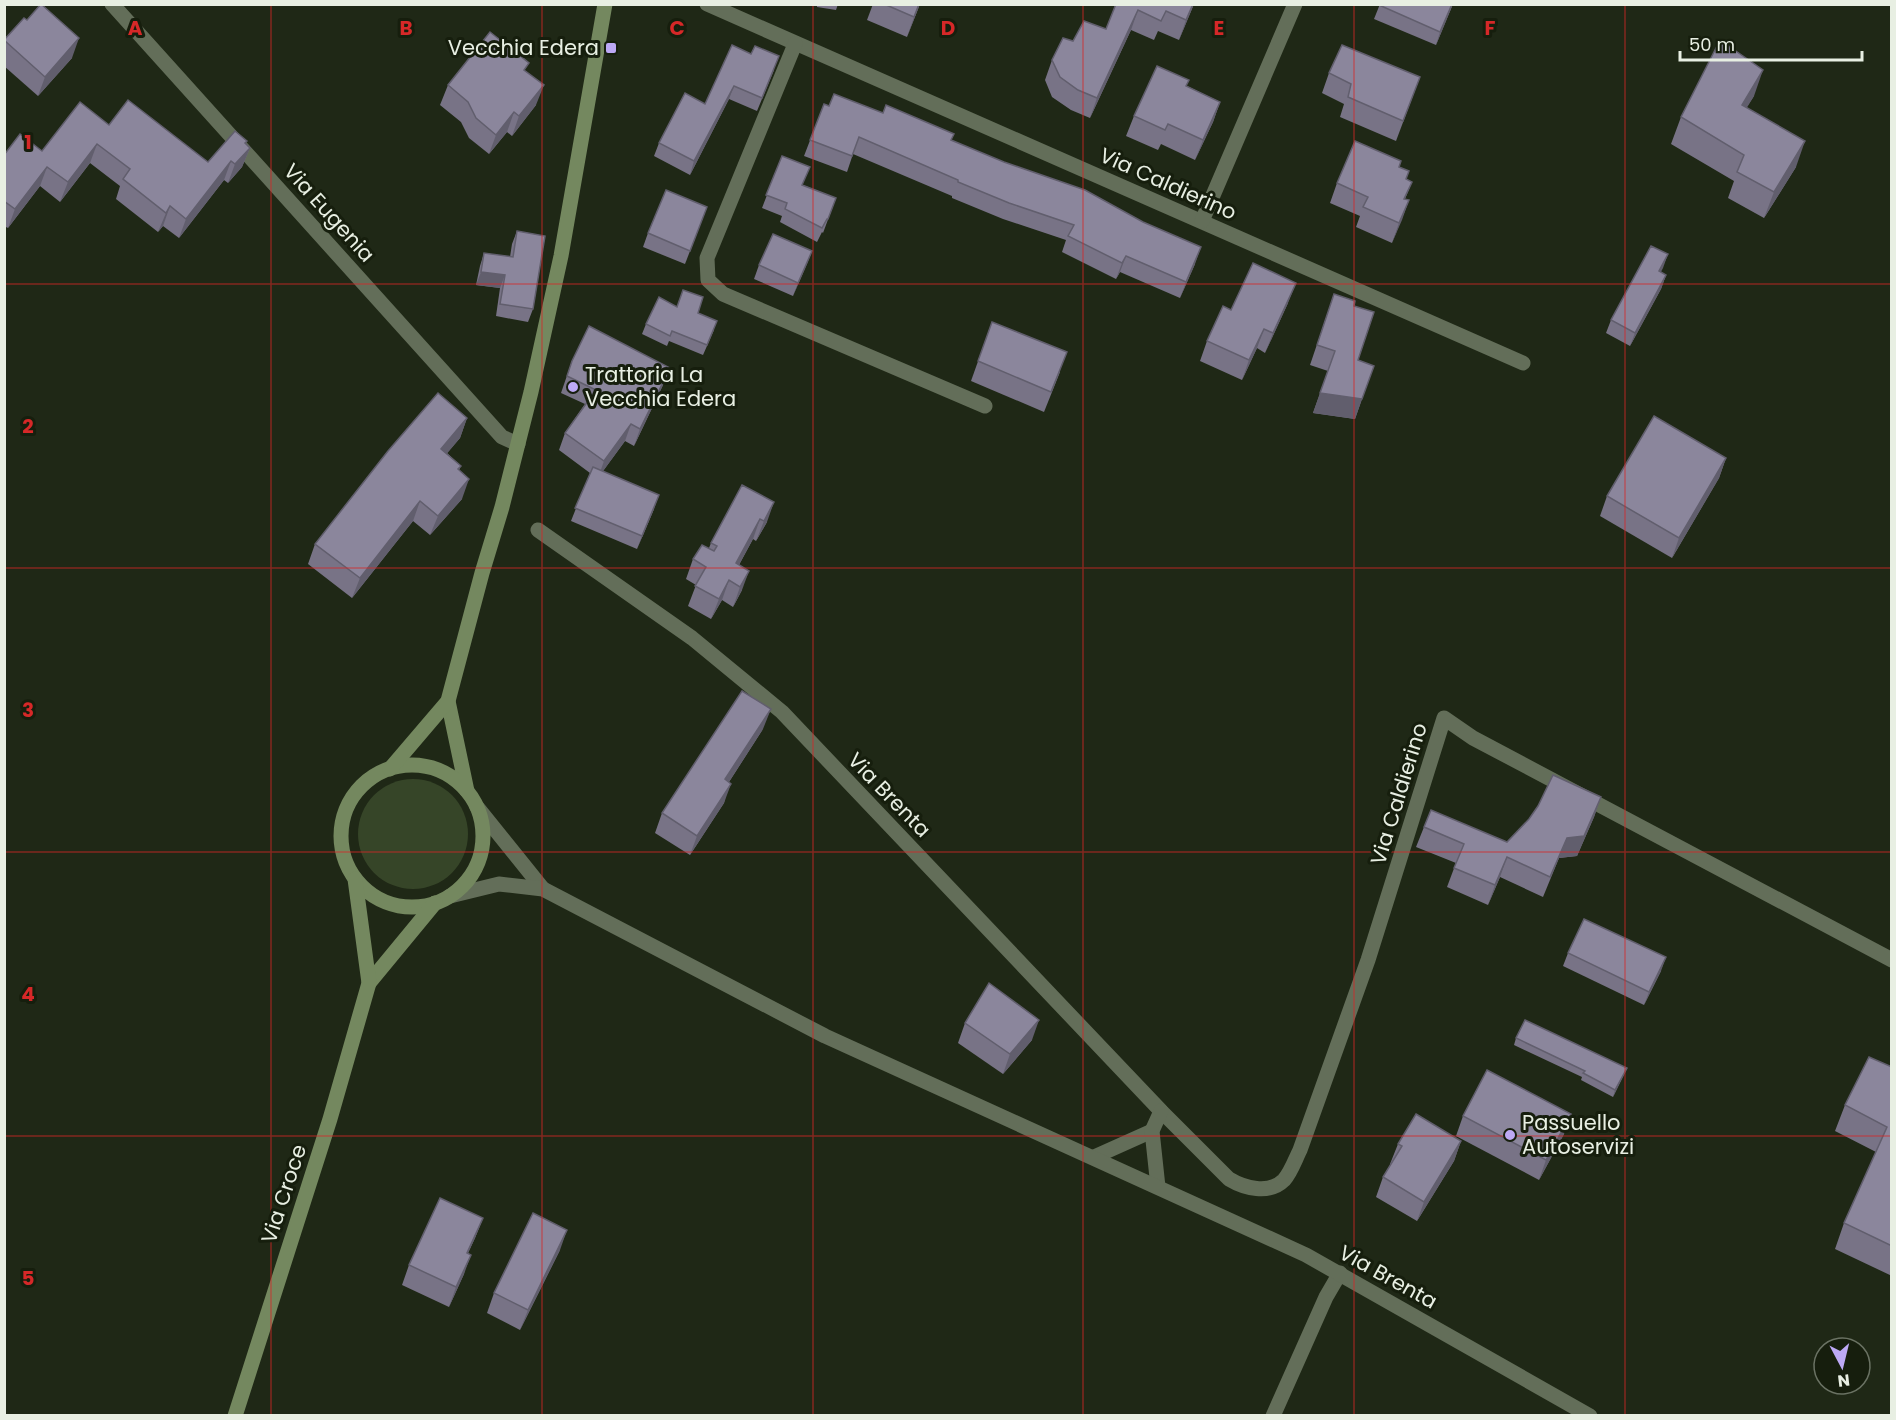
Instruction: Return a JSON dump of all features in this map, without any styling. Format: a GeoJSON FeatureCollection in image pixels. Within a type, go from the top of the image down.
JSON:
{"type":"FeatureCollection","features":[{"type":"Feature","properties":{"kind":"main road"},"geometry":{"type":"LineString","coordinates":[[390,769],[448,701],[518,444],[561,256],[605,4]]}},
{"type":"Feature","properties":{"kind":"main road"},"geometry":{"type":"LineString","coordinates":[[448,701],[467,791]]}},
{"type":"Feature","properties":{"kind":"main road","name":"Via Croce"},"geometry":{"type":"LineString","coordinates":[[355,879],[371,894],[391,904],[413,907],[435,903],[450,896],[465,884],[477,867],[483,847],[483,827],[477,807],[467,791],[451,777],[432,768],[410,765],[390,769],[370,779],[354,795],[344,815],[341,837],[345,859],[355,879],[369,983]]}},
{"type":"Feature","properties":{"kind":"main road","name":"Via Croce"},"geometry":{"type":"LineString","coordinates":[[235,1416],[330,1119],[369,983],[435,903]]}},
{"type":"Feature","properties":{"kind":"street","name":"Via Eugenia"},"geometry":{"type":"LineString","coordinates":[[112,4],[502,437],[518,444]]}},
{"type":"Feature","properties":{"kind":"street","name":"Via Caldierino"},"geometry":{"type":"LineString","coordinates":[[707,4],[1523,363]]}},
{"type":"Feature","properties":{"kind":"street"},"geometry":{"type":"LineString","coordinates":[[1202,221],[1295,4]]}},
{"type":"Feature","properties":{"kind":"street"},"geometry":{"type":"LineString","coordinates":[[795,44],[707,258],[708,280],[723,294],[985,406]]}},
{"type":"Feature","properties":{"kind":"street","name":"Via Brenta"},"geometry":{"type":"LineString","coordinates":[[538,530],[692,638],[782,712],[1161,1111]]}},
{"type":"Feature","properties":{"kind":"street","name":"Via Caldierino"},"geometry":{"type":"LineString","coordinates":[[1161,1111],[1229,1179],[1242,1187],[1256,1189],[1270,1187],[1282,1182],[1290,1171],[1300,1150],[1368,960],[1444,718],[1473,738],[1892,960]]}},
{"type":"Feature","properties":{"kind":"street","name":"Via Brenta"},"geometry":{"type":"LineString","coordinates":[[477,807],[543,889]]}},
{"type":"Feature","properties":{"kind":"street","name":"Via Brenta"},"geometry":{"type":"LineString","coordinates":[[450,896],[499,884],[543,889],[825,1036],[1306,1255],[1590,1416]]}},
{"type":"Feature","properties":{"kind":"street"},"geometry":{"type":"LineString","coordinates":[[1158,1187],[1152,1131],[1161,1111]]}},
{"type":"Feature","properties":{"kind":"street"},"geometry":{"type":"LineString","coordinates":[[1094,1157],[1152,1131]]}},
{"type":"Feature","properties":{"kind":"street"},"geometry":{"type":"LineString","coordinates":[[1274,1416],[1326,1297],[1340,1273]]}},
{"type":"Feature","properties":{"kind":"green space"},"geometry":{"type":"Polygon","coordinates":[[[413,779],[434,783],[452,795],[464,813],[468,834],[464,855],[452,873],[434,885],[413,889],[392,885],[374,873],[362,855],[358,834],[362,813],[374,795],[392,783],[413,779]]]}},
{"type":"Feature","properties":{"kind":"building"},"geometry":{"type":"Polygon","coordinates":[[[41,4],[79,38],[45,77],[4,40],[24,18],[27,20],[41,4]]]}},
{"type":"Feature","properties":{"kind":"building"},"geometry":{"type":"Polygon","coordinates":[[[884,4],[919,4],[914,17],[884,4]]]}},
{"type":"Feature","properties":{"kind":"building"},"geometry":{"type":"Polygon","coordinates":[[[1116,4],[1193,4],[1186,20],[1166,11],[1161,21],[1138,10],[1097,98],[1078,90],[1060,77],[1052,60],[1063,38],[1073,41],[1084,21],[1106,29],[1116,4]]]}},
{"type":"Feature","properties":{"kind":"building"},"geometry":{"type":"Polygon","coordinates":[[[1380,4],[1452,4],[1440,32],[1380,4]]]}},
{"type":"Feature","properties":{"kind":"building"},"geometry":{"type":"Polygon","coordinates":[[[490,32],[529,63],[524,70],[544,85],[519,116],[514,112],[496,135],[476,118],[468,102],[448,85],[490,32]]]}},
{"type":"Feature","properties":{"kind":"building"},"geometry":{"type":"Polygon","coordinates":[[[1720,40],[1763,70],[1742,105],[1805,141],[1774,192],[1737,172],[1744,155],[1681,117],[1720,40]]]}},
{"type":"Feature","properties":{"kind":"building"},"geometry":{"type":"Polygon","coordinates":[[[732,45],[751,54],[755,46],[779,56],[762,98],[734,86],[694,161],[659,143],[685,93],[705,104],[732,45]]]}},
{"type":"Feature","properties":{"kind":"building"},"geometry":{"type":"Polygon","coordinates":[[[1342,45],[1420,77],[1403,121],[1348,97],[1351,84],[1329,73],[1342,45]]]}},
{"type":"Feature","properties":{"kind":"building"},"geometry":{"type":"Polygon","coordinates":[[[1157,66],[1189,80],[1186,86],[1220,102],[1203,140],[1168,124],[1165,130],[1134,116],[1157,66]]]}},
{"type":"Feature","properties":{"kind":"building"},"geometry":{"type":"Polygon","coordinates":[[[834,94],[883,113],[886,105],[954,134],[951,140],[1004,162],[1085,190],[1143,222],[1201,247],[1186,282],[1126,256],[1122,263],[1068,236],[1074,225],[1009,203],[859,137],[852,156],[810,140],[824,104],[829,106],[834,94]]]}},
{"type":"Feature","properties":{"kind":"building"},"geometry":{"type":"Polygon","coordinates":[[[128,100],[208,162],[235,131],[247,141],[245,143],[250,148],[235,164],[231,161],[186,219],[170,206],[166,213],[123,179],[130,169],[97,144],[68,182],[47,167],[15,209],[4,201],[4,155],[20,134],[42,151],[80,102],[109,125],[128,100]]]}},
{"type":"Feature","properties":{"kind":"building"},"geometry":{"type":"Polygon","coordinates":[[[1355,141],[1401,161],[1399,167],[1409,171],[1406,179],[1412,182],[1404,199],[1409,200],[1399,223],[1363,207],[1368,197],[1337,183],[1355,141]]]}},
{"type":"Feature","properties":{"kind":"building"},"geometry":{"type":"Polygon","coordinates":[[[782,156],[810,167],[802,185],[836,198],[822,228],[785,209],[787,203],[766,195],[782,156]]]}},
{"type":"Feature","properties":{"kind":"building"},"geometry":{"type":"Polygon","coordinates":[[[666,190],[707,207],[690,251],[648,233],[666,190]]]}},
{"type":"Feature","properties":{"kind":"building"},"geometry":{"type":"Polygon","coordinates":[[[517,231],[545,236],[533,309],[500,304],[505,275],[481,272],[484,253],[513,257],[517,231]]]}},
{"type":"Feature","properties":{"kind":"building"},"geometry":{"type":"Polygon","coordinates":[[[773,234],[812,251],[798,283],[759,265],[773,234]]]}},
{"type":"Feature","properties":{"kind":"building"},"geometry":{"type":"Polygon","coordinates":[[[1651,246],[1668,254],[1659,271],[1666,275],[1635,333],[1611,320],[1651,246]]]}},
{"type":"Feature","properties":{"kind":"building"},"geometry":{"type":"Polygon","coordinates":[[[1253,263],[1296,283],[1273,333],[1264,329],[1249,360],[1207,341],[1223,306],[1231,310],[1253,263]]]}},
{"type":"Feature","properties":{"kind":"building"},"geometry":{"type":"Polygon","coordinates":[[[683,290],[703,297],[698,313],[717,321],[707,345],[672,331],[670,336],[646,324],[659,297],[677,307],[683,290]]]}},
{"type":"Feature","properties":{"kind":"building"},"geometry":{"type":"Polygon","coordinates":[[[1334,294],[1355,301],[1354,306],[1374,312],[1358,360],[1374,366],[1362,399],[1320,393],[1335,351],[1317,345],[1334,294]]]}},
{"type":"Feature","properties":{"kind":"building"},"geometry":{"type":"Polygon","coordinates":[[[992,322],[1067,352],[1051,392],[978,361],[992,322]]]}},
{"type":"Feature","properties":{"kind":"building"},"geometry":{"type":"Polygon","coordinates":[[[589,326],[670,368],[640,429],[631,424],[604,461],[565,433],[596,390],[567,376],[589,326]]]}},
{"type":"Feature","properties":{"kind":"building"},"geometry":{"type":"Polygon","coordinates":[[[438,393],[467,418],[441,449],[461,466],[458,469],[469,479],[438,516],[420,501],[360,578],[315,544],[388,451],[438,393]]]}},
{"type":"Feature","properties":{"kind":"building"},"geometry":{"type":"Polygon","coordinates":[[[1654,416],[1726,458],[1679,538],[1607,496],[1654,416]]]}},
{"type":"Feature","properties":{"kind":"building"},"geometry":{"type":"Polygon","coordinates":[[[593,467],[659,495],[642,536],[575,508],[593,467]]]}},
{"type":"Feature","properties":{"kind":"building"},"geometry":{"type":"Polygon","coordinates":[[[742,485],[774,502],[764,521],[760,519],[736,563],[749,571],[740,587],[729,580],[719,599],[695,586],[706,567],[693,559],[702,545],[714,551],[717,546],[711,543],[742,485]]]}},
{"type":"Feature","properties":{"kind":"building"},"geometry":{"type":"Polygon","coordinates":[[[742,691],[771,709],[725,779],[731,784],[697,836],[662,813],[742,691]]]}},
{"type":"Feature","properties":{"kind":"building"},"geometry":{"type":"Polygon","coordinates":[[[1553,775],[1601,797],[1584,836],[1567,838],[1550,877],[1507,857],[1495,885],[1454,868],[1464,844],[1424,827],[1431,810],[1507,842],[1538,806],[1553,775]]]}},
{"type":"Feature","properties":{"kind":"building"},"geometry":{"type":"Polygon","coordinates":[[[1584,919],[1666,957],[1649,992],[1568,953],[1584,919]]]}},
{"type":"Feature","properties":{"kind":"building"},"geometry":{"type":"Polygon","coordinates":[[[989,983],[1039,1020],[1010,1054],[965,1023],[989,983]]]}},
{"type":"Feature","properties":{"kind":"building"},"geometry":{"type":"Polygon","coordinates":[[[1525,1020],[1627,1068],[1615,1090],[1583,1073],[1585,1071],[1516,1038],[1525,1020]]]}},
{"type":"Feature","properties":{"kind":"building"},"geometry":{"type":"Polygon","coordinates":[[[1869,1057],[1892,1067],[1892,1246],[1844,1223],[1887,1127],[1845,1105],[1869,1057]]]}},
{"type":"Feature","properties":{"kind":"building"},"geometry":{"type":"Polygon","coordinates":[[[1487,1070],[1571,1114],[1546,1160],[1463,1116],[1487,1070]]]}},
{"type":"Feature","properties":{"kind":"building"},"geometry":{"type":"Polygon","coordinates":[[[1416,1114],[1461,1141],[1424,1202],[1383,1177],[1402,1146],[1398,1144],[1416,1114]]]}},
{"type":"Feature","properties":{"kind":"building"},"geometry":{"type":"Polygon","coordinates":[[[440,1198],[483,1218],[467,1253],[471,1255],[456,1287],[409,1265],[440,1198]]]}},
{"type":"Feature","properties":{"kind":"building"},"geometry":{"type":"Polygon","coordinates":[[[533,1213],[567,1230],[528,1310],[494,1293],[533,1213]]]}},
{"type":"Feature","properties":{"kind":"place","name":"Vecchia Edera"},"geometry":{"type":"Point","coordinates":[611,48]}},
{"type":"Feature","properties":{"kind":"place","name":"Trattoria La Vecchia Edera"},"geometry":{"type":"Point","coordinates":[573,387]}},
{"type":"Feature","properties":{"kind":"place","name":"Passuello Autoservizi"},"geometry":{"type":"Point","coordinates":[1510,1135]}}]}
